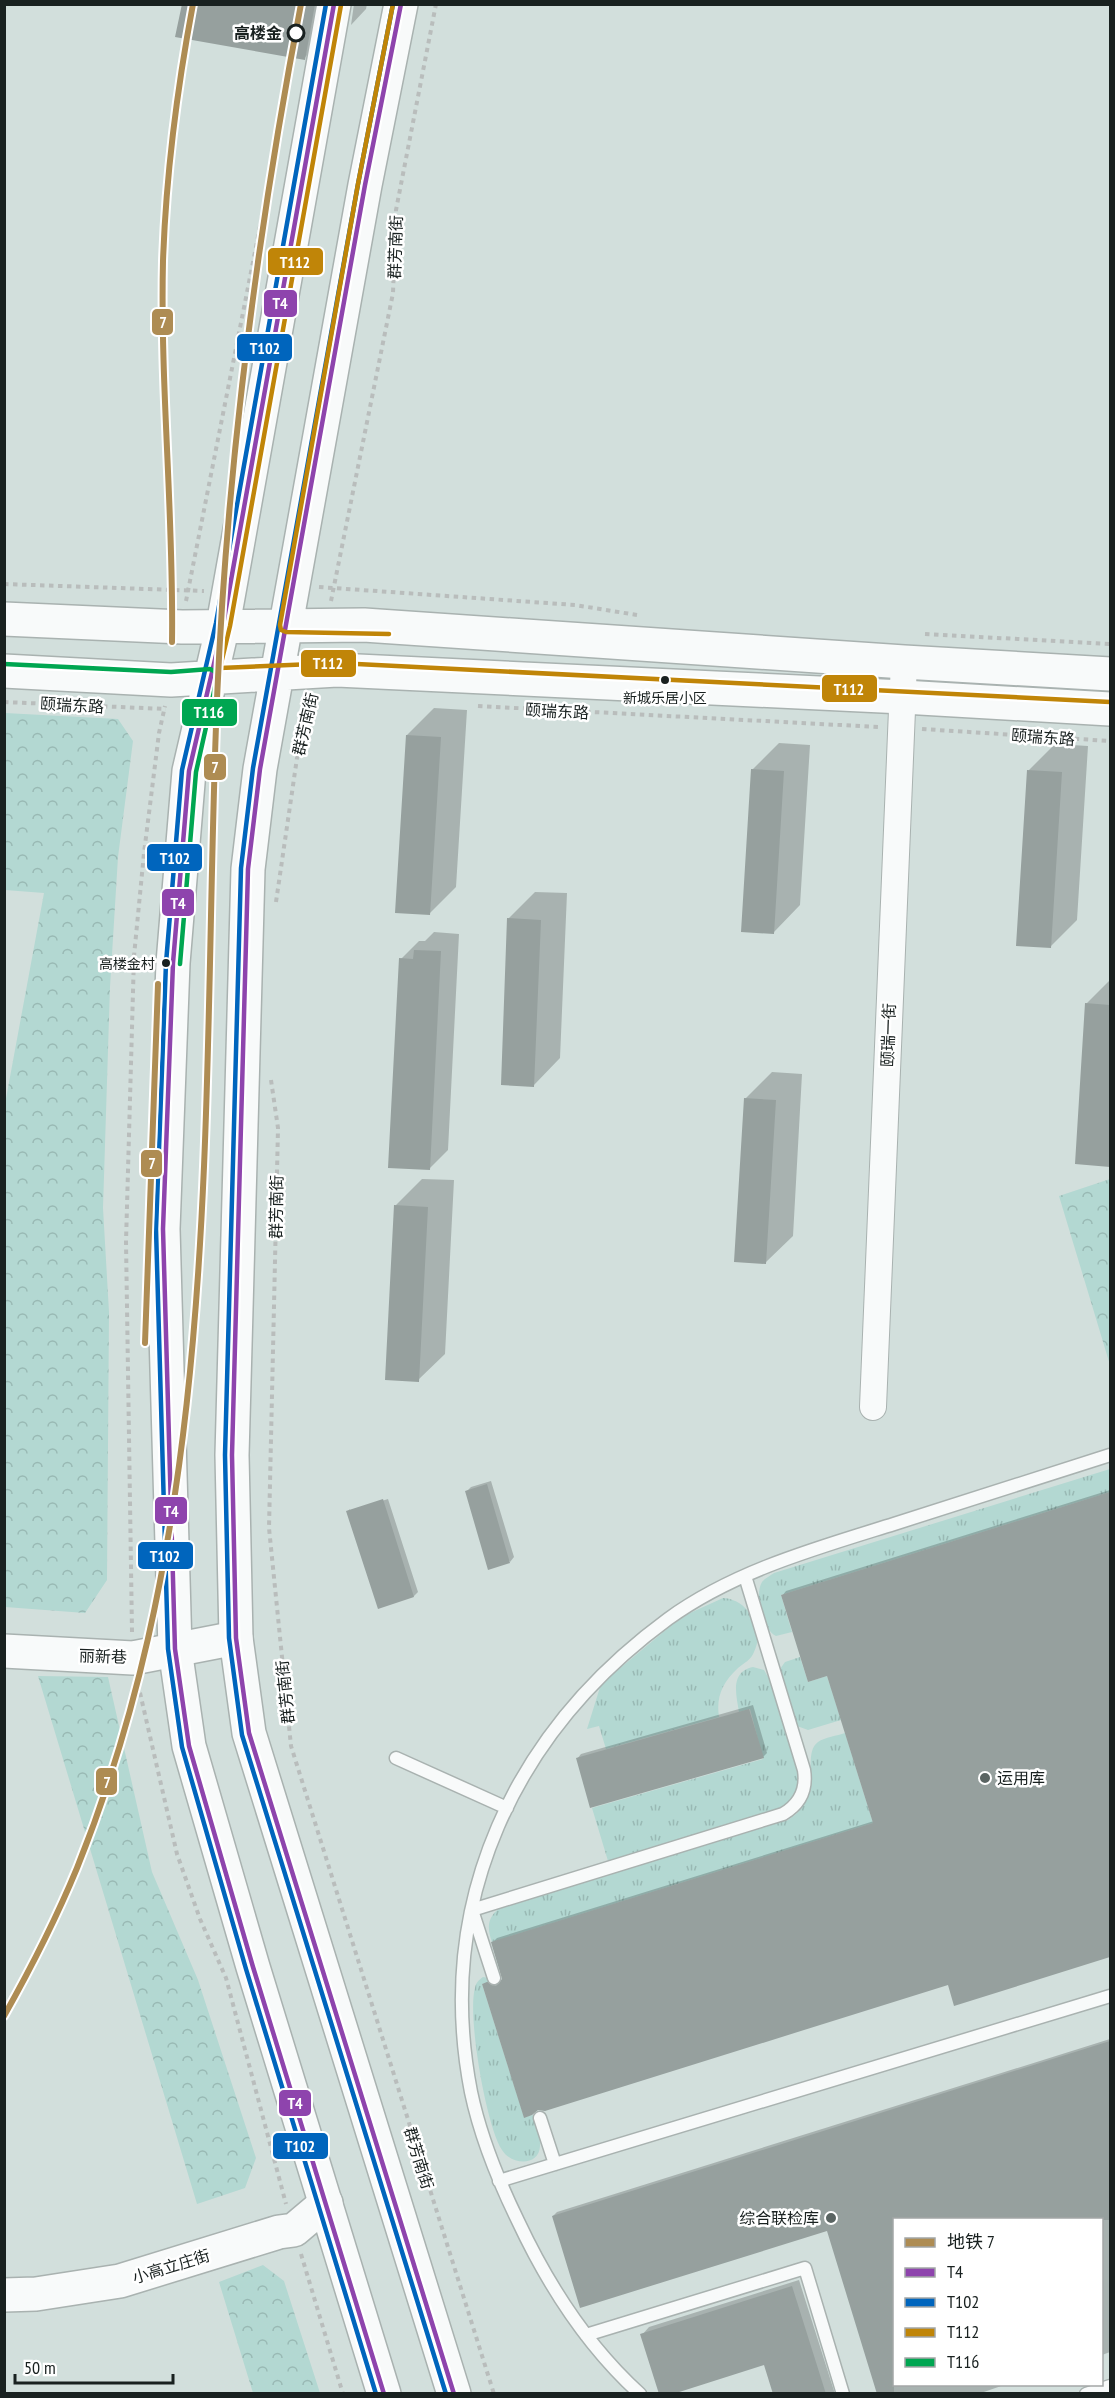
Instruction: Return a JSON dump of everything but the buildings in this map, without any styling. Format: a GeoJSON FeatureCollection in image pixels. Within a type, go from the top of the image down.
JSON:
{"type":"FeatureCollection","features":[{"type":"Feature","properties":{"kind":"main road"},"geometry":{"type":"LineString","coordinates":[[333,4],[223,625],[189,771],[173,963],[163,1229],[176,1649],[189,1746],[253,1967],[384,2394]]}},
{"type":"Feature","properties":{"kind":"main road"},"geometry":{"type":"LineString","coordinates":[[401,4],[365,185],[274,687],[260,769],[248,869],[232,1455],[236,1543],[236,1638],[249,1733],[454,2394]]}},
{"type":"Feature","properties":{"kind":"main road"},"geometry":{"type":"LineString","coordinates":[[4,619],[182,627],[376,626],[1110,674]]}},
{"type":"Feature","properties":{"kind":"main road","name":"颐瑞东路"},"geometry":{"type":"LineString","coordinates":[[4,671],[167,695],[274,687],[317,689],[337,669],[902,712],[1110,709]]}},
{"type":"Feature","properties":{"kind":"main road","name":"丽新巷"},"geometry":{"type":"LineString","coordinates":[[4,1651],[133,1658],[236,1638]]}},
{"type":"Feature","properties":{"kind":"main road","name":"小高立庄街"},"geometry":{"type":"LineString","coordinates":[[4,2295],[36,2294],[120,2281],[279,2232],[294,2230],[326,2203]]}},
{"type":"Feature","properties":{"kind":"street","name":"颐瑞一街"},"geometry":{"type":"LineString","coordinates":[[873,1407],[904,662]]}},
{"type":"Feature","properties":{"kind":"lane"},"geometry":{"type":"LineString","coordinates":[[640,2394],[621,2376],[586,2335],[537,2261],[499,2181],[472,2094],[462,2009],[467,1929],[486,1854],[518,1784],[560,1720],[611,1665],[670,1618],[745,1576],[803,1552],[1110,1455]]}},
{"type":"Feature","properties":{"kind":"lane"},"geometry":{"type":"LineString","coordinates":[[472,1910],[783,1814],[796,1804],[803,1793],[804,1770],[745,1576]]}},
{"type":"Feature","properties":{"kind":"lane"},"geometry":{"type":"LineString","coordinates":[[396,1758],[507,1808]]}},
{"type":"Feature","properties":{"kind":"lane"},"geometry":{"type":"LineString","coordinates":[[472,1910],[494,1978]]}},
{"type":"Feature","properties":{"kind":"lane"},"geometry":{"type":"LineString","coordinates":[[499,2181],[1110,1996]]}},
{"type":"Feature","properties":{"kind":"lane"},"geometry":{"type":"LineString","coordinates":[[540,2118],[555,2164]]}},
{"type":"Feature","properties":{"kind":"lane"},"geometry":{"type":"LineString","coordinates":[[586,2335],[805,2268],[843,2394]]}},
{"type":"Feature","properties":{"kind":"lane"},"geometry":{"type":"LineString","coordinates":[[1086,2394],[1110,2386]]}},
{"type":"Feature","properties":{"kind":"path"},"geometry":{"type":"LineString","coordinates":[[182,627],[304,4]]}},
{"type":"Feature","properties":{"kind":"path","name":"群芳南街"},"geometry":{"type":"LineString","coordinates":[[327,625],[393,293],[396,210],[436,4]]}},
{"type":"Feature","properties":{"kind":"path"},"geometry":{"type":"LineString","coordinates":[[274,687],[317,689]]}},
{"type":"Feature","properties":{"kind":"path","name":"群芳南街"},"geometry":{"type":"LineString","coordinates":[[276,910],[297,758],[317,689]]}},
{"type":"Feature","properties":{"kind":"path","name":"颐瑞东路"},"geometry":{"type":"LineString","coordinates":[[4,702],[167,695],[207,691]]}},
{"type":"Feature","properties":{"kind":"path"},"geometry":{"type":"LineString","coordinates":[[167,695],[159,733],[134,956],[126,1242],[133,1658],[143,1711],[177,1854],[200,1919],[226,1978],[294,2230],[343,2394]]}},
{"type":"Feature","properties":{"kind":"path","name":"颐瑞东路"},"geometry":{"type":"LineString","coordinates":[[472,705],[707,720],[902,712],[1110,741]]}},
{"type":"Feature","properties":{"kind":"path","name":"群芳南街"},"geometry":{"type":"LineString","coordinates":[[270,1070],[278,1128],[269,1528],[291,1746],[494,2394]]}},
{"type":"Feature","properties":{"kind":"green space"},"geometry":{"type":"Polygon","coordinates":[[[5,713],[118,719],[133,741],[118,857],[110,987],[103,1208],[109,1312],[107,1580],[85,1613],[5,1607],[5,1104],[44,893],[5,890],[5,713]]]}},
{"type":"Feature","properties":{"kind":"green space"},"geometry":{"type":"Polygon","coordinates":[[[1110,1179],[1110,1365],[1059,1196],[1110,1179]]]}},
{"type":"Feature","properties":{"kind":"green space"},"geometry":{"type":"Polygon","coordinates":[[[1110,1469],[1110,1492],[781,1595],[792,1632],[776,1636],[767,1627],[761,1612],[759,1595],[762,1582],[774,1573],[1110,1469]]]}},
{"type":"Feature","properties":{"kind":"green space"},"geometry":{"type":"Polygon","coordinates":[[[723,1598],[740,1603],[747,1609],[758,1634],[753,1655],[732,1674],[721,1691],[718,1703],[719,1717],[606,1749],[599,1726],[587,1729],[601,1684],[673,1624],[690,1613],[723,1598]]]}},
{"type":"Feature","properties":{"kind":"green space"},"geometry":{"type":"Polygon","coordinates":[[[800,1657],[808,1682],[827,1676],[841,1720],[808,1730],[797,1726],[780,1669],[785,1662],[800,1657]]]}},
{"type":"Feature","properties":{"kind":"green space"},"geometry":{"type":"Polygon","coordinates":[[[753,1667],[764,1670],[771,1682],[793,1750],[798,1785],[791,1800],[769,1813],[608,1861],[592,1808],[763,1759],[750,1709],[739,1712],[737,1698],[738,1679],[746,1670],[753,1667]]]}},
{"type":"Feature","properties":{"kind":"green space"},"geometry":{"type":"Polygon","coordinates":[[[38,1676],[108,1677],[152,1872],[198,1980],[256,2158],[245,2188],[197,2204],[38,1676]]]}},
{"type":"Feature","properties":{"kind":"green space"},"geometry":{"type":"Polygon","coordinates":[[[845,1733],[873,1823],[492,1942],[489,1931],[491,1917],[503,1906],[788,1820],[799,1811],[806,1800],[813,1748],[821,1740],[845,1733]]]}},
{"type":"Feature","properties":{"kind":"green space"},"geometry":{"type":"Polygon","coordinates":[[[483,1977],[492,1981],[482,1984],[524,2117],[533,2115],[538,2130],[540,2146],[538,2153],[535,2158],[524,2162],[512,2159],[502,2150],[484,2095],[476,2045],[473,2002],[477,1983],[483,1977]]]}},
{"type":"Feature","properties":{"kind":"green space"},"geometry":{"type":"Polygon","coordinates":[[[263,2265],[284,2281],[320,2393],[253,2393],[219,2282],[263,2265]]]}},
{"type":"Feature","properties":{"kind":"metro line","name":"7"},"geometry":{"type":"LineString","coordinates":[[172,642],[171,547],[163,356],[163,261],[173,132],[193,4]]}},
{"type":"Feature","properties":{"kind":"metro line","name":"7"},"geometry":{"type":"LineString","coordinates":[[4,2016],[43,1943],[77,1868],[125,1728],[159,1584],[183,1439],[197,1291],[205,1143],[217,699],[228,524],[236,437],[258,263],[301,4]]}},
{"type":"Feature","properties":{"kind":"metro line","name":"7"},"geometry":{"type":"LineString","coordinates":[[145,1343],[158,984]]}},
{"type":"Feature","properties":{"kind":"transit line","name":"T102"},"geometry":{"type":"LineString","coordinates":[[326,4],[216,623],[182,770],[166,963],[156,1229],[168,1649],[182,1747],[246,1969],[376,2394]]}},
{"type":"Feature","properties":{"kind":"transit line","name":"T4"},"geometry":{"type":"LineString","coordinates":[[334,4],[223,625],[189,771],[173,963],[163,1229],[175,1649],[189,1746],[253,1967],[384,2394]]}},
{"type":"Feature","properties":{"kind":"transit line","name":"T102"},"geometry":{"type":"LineString","coordinates":[[393,4],[358,184],[253,768],[241,868],[225,1455],[229,1638],[242,1735],[446,2394]]}},
{"type":"Feature","properties":{"kind":"transit line","name":"T112"},"geometry":{"type":"LineString","coordinates":[[389,634],[286,632],[281,630],[280,625],[358,184],[393,4]]}},
{"type":"Feature","properties":{"kind":"transit line","name":"T4"},"geometry":{"type":"LineString","coordinates":[[401,4],[365,185],[260,769],[248,869],[232,1455],[236,1638],[249,1733],[454,2394]]}},
{"type":"Feature","properties":{"kind":"transit line","name":"T112"},"geometry":{"type":"LineString","coordinates":[[341,5],[230,626],[220,668],[337,663],[1110,702]]}},
{"type":"Feature","properties":{"kind":"transit line","name":"T116"},"geometry":{"type":"LineString","coordinates":[[4,664],[171,672],[210,669],[216,672],[217,678],[196,772],[180,964]]}},
{"type":"Feature","properties":{"kind":"place","name":"高楼金"},"geometry":{"type":"Point","coordinates":[296,33]}},
{"type":"Feature","properties":{"kind":"place","name":"新城乐居小区"},"geometry":{"type":"Point","coordinates":[665,680]}},
{"type":"Feature","properties":{"kind":"place","name":"高楼金村"},"geometry":{"type":"Point","coordinates":[166,963]}},
{"type":"Feature","properties":{"kind":"place","name":"运用库"},"geometry":{"type":"Point","coordinates":[985,1778]}},
{"type":"Feature","properties":{"kind":"place","name":"综合联检库"},"geometry":{"type":"Point","coordinates":[831,2218]}}]}
